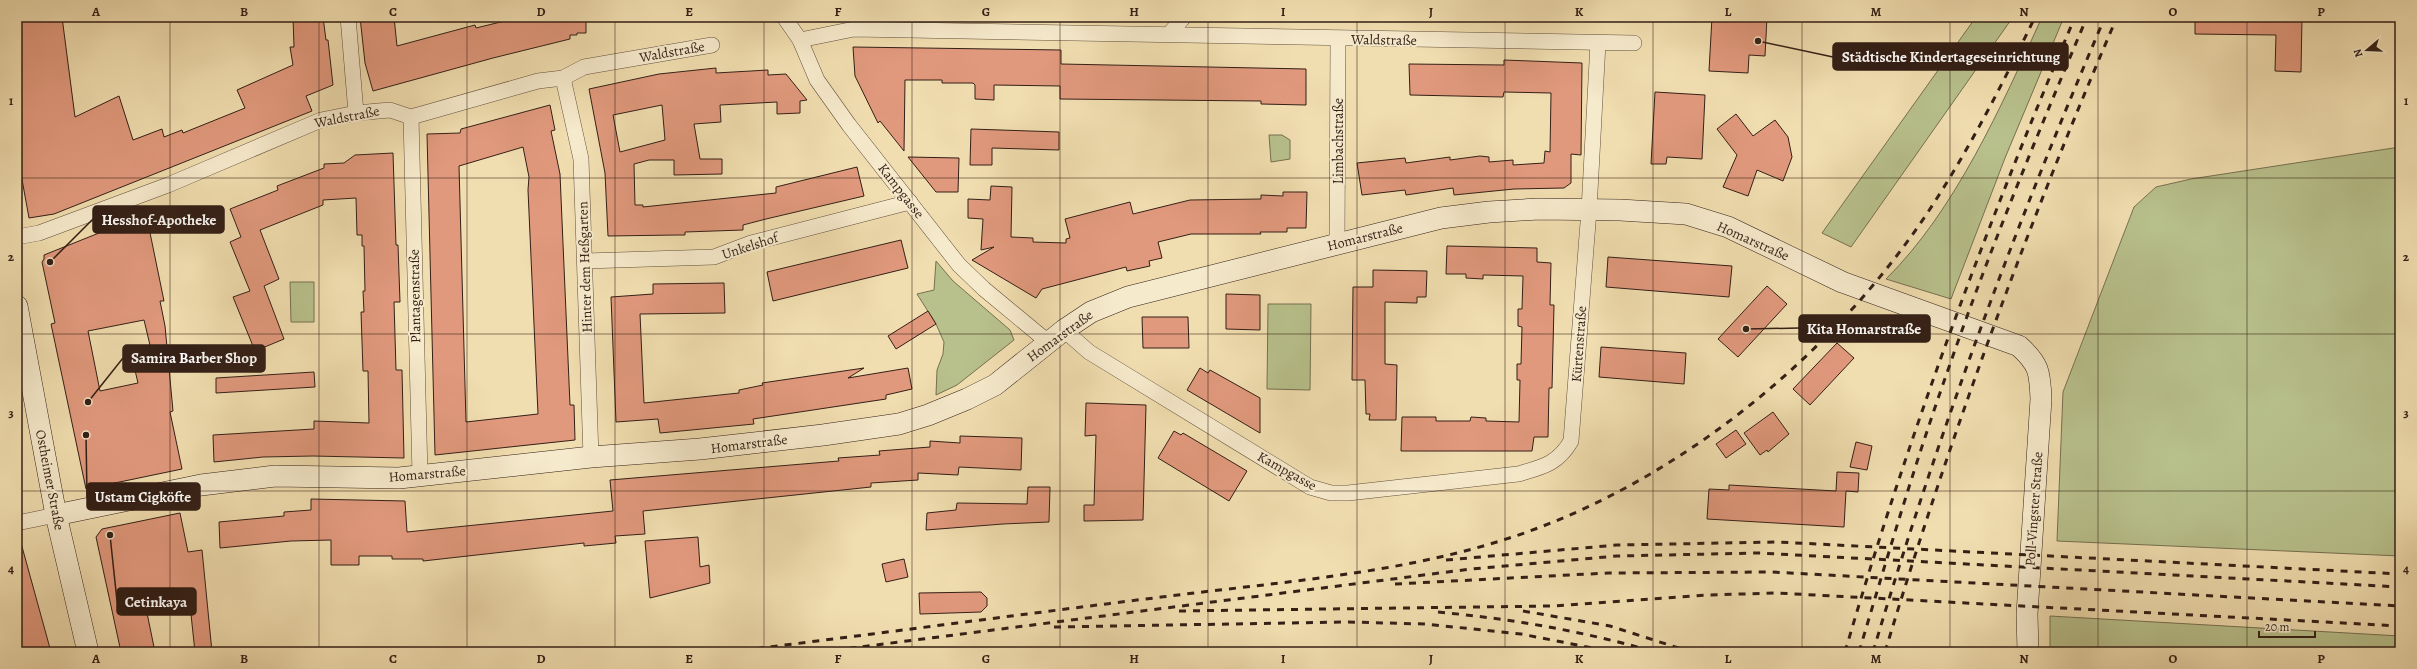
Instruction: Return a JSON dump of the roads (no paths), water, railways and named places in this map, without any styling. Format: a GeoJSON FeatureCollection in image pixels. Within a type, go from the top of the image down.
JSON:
{"type":"FeatureCollection","features":[{"type":"Feature","properties":{"kind":"street"},"geometry":{"type":"LineString","coordinates":[[348,17],[356,113]]}},
{"type":"Feature","properties":{"kind":"street","name":"Kampgasse"},"geometry":{"type":"LineString","coordinates":[[784,17],[800,40],[817,80],[849,125],[910,202],[972,278],[1048,342]]}},
{"type":"Feature","properties":{"kind":"street"},"geometry":{"type":"LineString","coordinates":[[854,30],[864,17]]}},
{"type":"Feature","properties":{"kind":"street"},"geometry":{"type":"LineString","coordinates":[[1169,34],[1184,17]]}},
{"type":"Feature","properties":{"kind":"street","name":"Waldstraße"},"geometry":{"type":"LineString","coordinates":[[800,40],[854,30],[1169,34],[1338,39],[1634,43]]}},
{"type":"Feature","properties":{"kind":"street","name":"Limbachstraße"},"geometry":{"type":"LineString","coordinates":[[1337,244],[1338,39]]}},
{"type":"Feature","properties":{"kind":"street"},"geometry":{"type":"LineString","coordinates":[[1589,210],[1598,42]]}},
{"type":"Feature","properties":{"kind":"street","name":"Waldstraße"},"geometry":{"type":"LineString","coordinates":[[17,237],[39,233],[168,185],[321,120],[356,113],[390,110],[411,116],[538,82],[563,78],[584,67],[712,45]]}},
{"type":"Feature","properties":{"kind":"street","name":"Hinter dem Heßgarten"},"geometry":{"type":"LineString","coordinates":[[563,78],[581,159],[586,261],[592,457]]}},
{"type":"Feature","properties":{"kind":"street","name":"Plantagenstraße"},"geometry":{"type":"LineString","coordinates":[[411,116],[420,475]]}},
{"type":"Feature","properties":{"kind":"street","name":"Unkelshof"},"geometry":{"type":"LineString","coordinates":[[586,261],[714,257],[752,243],[910,202]]}},
{"type":"Feature","properties":{"kind":"street","name":"Homarstraße"},"geometry":{"type":"LineString","coordinates":[[56,515],[201,485],[275,476],[399,478],[592,457],[700,449],[823,435],[899,424],[928,415],[967,399],[995,385],[1048,342],[1091,312],[1128,297],[1440,218],[1489,212],[1538,209],[1686,214],[1728,227],[1842,282],[2019,346],[2033,358],[2037,366]]}},
{"type":"Feature","properties":{"kind":"street","name":"Kürtenstraße"},"geometry":{"type":"LineString","coordinates":[[1545,466],[1563,454],[1571,441],[1589,210]]}},
{"type":"Feature","properties":{"kind":"street","name":"Ostheimer Straße"},"geometry":{"type":"LineString","coordinates":[[17,306],[56,515],[88,652]]}},
{"type":"Feature","properties":{"kind":"street","name":"Kampgasse"},"geometry":{"type":"LineString","coordinates":[[1064,330],[1092,354],[1310,487],[1331,493],[1348,493],[1518,474],[1545,466]]}},
{"type":"Feature","properties":{"kind":"street","name":"Poll-Vingster Straße"},"geometry":{"type":"LineString","coordinates":[[2028,652],[2029,584],[2041,399],[2037,366]]}},
{"type":"Feature","properties":{"kind":"street"},"geometry":{"type":"LineString","coordinates":[[17,523],[56,515]]}},
{"type":"Feature","properties":{"kind":"railway"},"geometry":{"type":"LineString","coordinates":[[729,652],[1336,576],[1419,562],[1500,541],[1563,518],[1624,489],[1683,453],[1740,413],[1793,369],[1842,320],[1886,269],[1926,215],[1984,118],[2035,17]]}},
{"type":"Feature","properties":{"kind":"railway"},"geometry":{"type":"LineString","coordinates":[[1845,652],[1869,571],[1922,411],[1980,252],[2042,95],[2075,17]]}},
{"type":"Feature","properties":{"kind":"railway"},"geometry":{"type":"LineString","coordinates":[[1859,652],[1913,475],[1964,325],[2014,192],[2087,17]]}},
{"type":"Feature","properties":{"kind":"railway"},"geometry":{"type":"LineString","coordinates":[[1873,652],[1924,491],[1980,331],[2040,173],[2105,17]]}},
{"type":"Feature","properties":{"kind":"railway"},"geometry":{"type":"LineString","coordinates":[[1885,652],[1936,491],[1992,331],[2052,173],[2117,17]]}},
{"type":"Feature","properties":{"kind":"railway"},"geometry":{"type":"LineString","coordinates":[[1446,560],[1617,545],[1778,542],[2400,574]]}},
{"type":"Feature","properties":{"kind":"railway"},"geometry":{"type":"LineString","coordinates":[[821,652],[1471,569],[1617,556],[1759,553],[2400,587]]}},
{"type":"Feature","properties":{"kind":"railway"},"geometry":{"type":"LineString","coordinates":[[1395,584],[1608,573],[1771,572],[2400,606]]}},
{"type":"Feature","properties":{"kind":"railway"},"geometry":{"type":"LineString","coordinates":[[1179,611],[1552,606],[1708,595],[1777,593],[2400,626]]}},
{"type":"Feature","properties":{"kind":"railway"},"geometry":{"type":"LineString","coordinates":[[1523,611],[1610,626],[1691,652]]}},
{"type":"Feature","properties":{"kind":"railway"},"geometry":{"type":"LineString","coordinates":[[1438,612],[1520,622],[1574,632],[1655,652]]}},
{"type":"Feature","properties":{"kind":"railway"},"geometry":{"type":"LineString","coordinates":[[1054,627],[1348,622],[1425,624],[1521,634],[1613,652]]}},
{"type":"Feature","properties":{"kind":"place","name":"Städtische Kindertageseinrichtung"},"geometry":{"type":"Point","coordinates":[1758,41]}},
{"type":"Feature","properties":{"kind":"place","name":"Hesshof-Apotheke"},"geometry":{"type":"Point","coordinates":[50,262]}},
{"type":"Feature","properties":{"kind":"place","name":"Kita Homarstraße"},"geometry":{"type":"Point","coordinates":[1746,329]}},
{"type":"Feature","properties":{"kind":"place","name":"Samira Barber Shop"},"geometry":{"type":"Point","coordinates":[88,402]}},
{"type":"Feature","properties":{"kind":"place","name":"Ustam Cigköfte"},"geometry":{"type":"Point","coordinates":[86,435]}},
{"type":"Feature","properties":{"kind":"place","name":"Cetinkaya"},"geometry":{"type":"Point","coordinates":[110,535]}}]}
